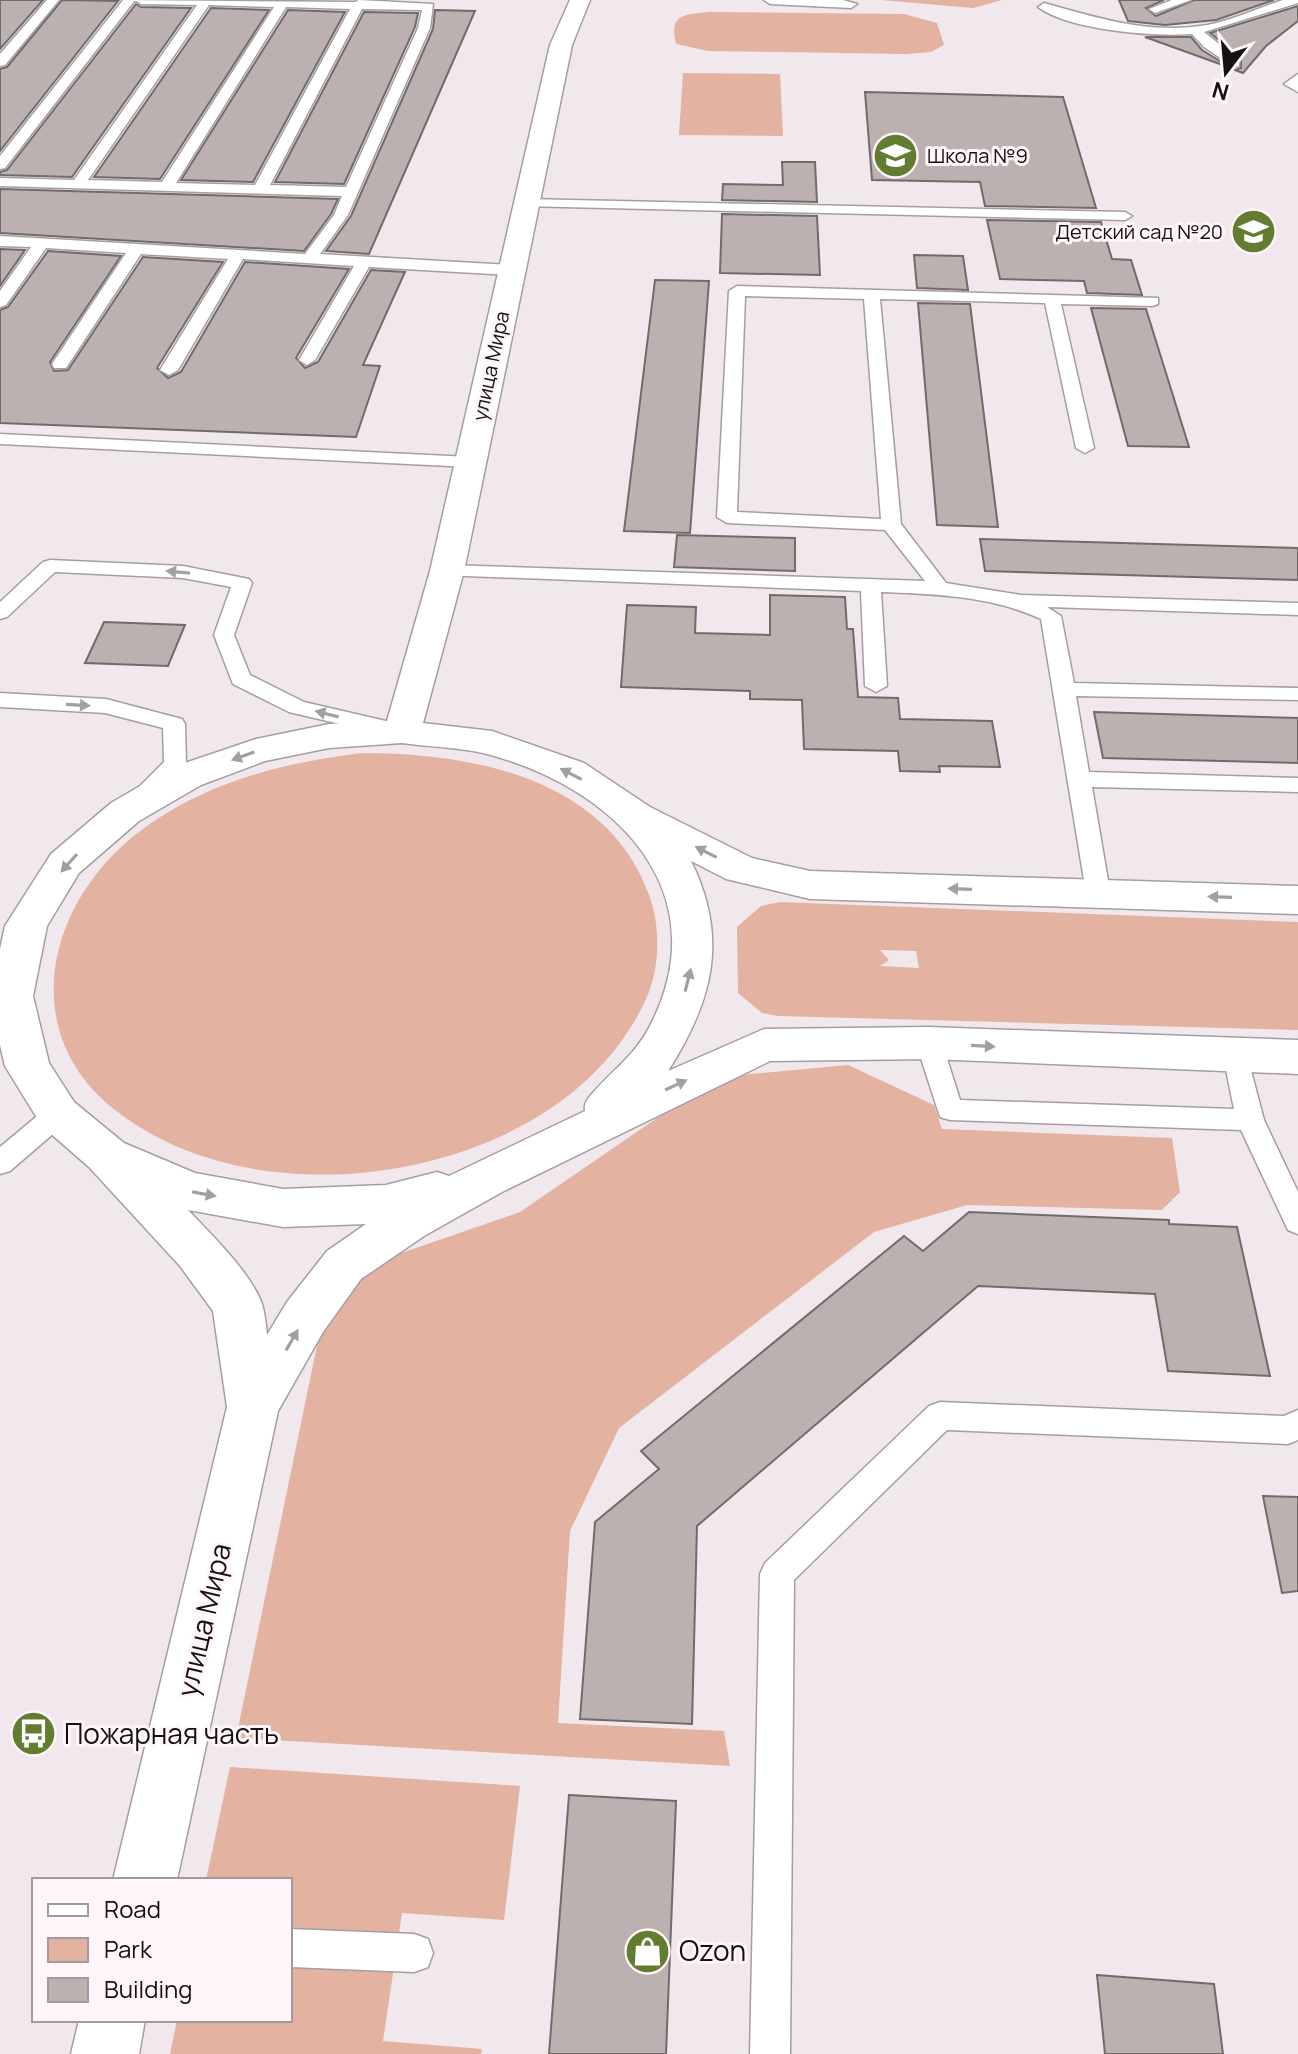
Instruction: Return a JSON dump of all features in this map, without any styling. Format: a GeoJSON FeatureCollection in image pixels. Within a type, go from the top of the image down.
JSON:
{"type":"FeatureCollection","features":[{"type":"Feature","properties":{"kind":"main road","name":"улица Мира"},"geometry":{"type":"LineString","coordinates":[[402,732],[447,571],[561,45],[575,2]]}},
{"type":"Feature","properties":{"kind":"main road"},"geometry":{"type":"LineString","coordinates":[[253,1407],[237,1305],[197,1252],[106,1154],[58,1114],[13,1063],[11,996],[26,926],[65,864],[125,812],[187,776],[256,751],[329,736],[402,732],[492,743],[532,757],[571,772],[636,816],[740,869],[810,885],[1298,900]]}},
{"type":"Feature","properties":{"kind":"main road"},"geometry":{"type":"LineString","coordinates":[[557,1145],[623,1095],[669,1037],[691,976],[692,917],[673,863],[636,816]]}},
{"type":"Feature","properties":{"kind":"main road"},"geometry":{"type":"LineString","coordinates":[[253,1407],[305,1317],[344,1265],[407,1222],[485,1179],[764,1045],[929,1043],[1298,1057]]}},
{"type":"Feature","properties":{"kind":"main road"},"geometry":{"type":"LineString","coordinates":[[106,1154],[187,1191],[283,1208],[386,1204],[485,1179]]}},
{"type":"Feature","properties":{"kind":"main road","name":"улица Мира"},"geometry":{"type":"LineString","coordinates":[[145,1878],[253,1407]]}},
{"type":"Feature","properties":{"kind":"main road"},"geometry":{"type":"LineString","coordinates":[[105,2054],[112,2022]]}},
{"type":"Feature","properties":{"kind":"lane"},"geometry":{"type":"LineString","coordinates":[[0,62],[53,0]]}},
{"type":"Feature","properties":{"kind":"lane"},"geometry":{"type":"LineString","coordinates":[[0,165],[129,0]]}},
{"type":"Feature","properties":{"kind":"lane"},"geometry":{"type":"LineString","coordinates":[[141,0],[429,7],[341,215],[310,258]]}},
{"type":"Feature","properties":{"kind":"lane"},"geometry":{"type":"LineString","coordinates":[[770,0],[851,4]]}},
{"type":"Feature","properties":{"kind":"lane"},"geometry":{"type":"LineString","coordinates":[[1155,9],[1185,0]]}},
{"type":"Feature","properties":{"kind":"lane"},"geometry":{"type":"LineString","coordinates":[[1044,7],[1124,30],[1196,30],[1295,0]]}},
{"type":"Feature","properties":{"kind":"lane"},"geometry":{"type":"LineString","coordinates":[[78,184],[206,1]]}},
{"type":"Feature","properties":{"kind":"lane"},"geometry":{"type":"LineString","coordinates":[[166,187],[283,2]]}},
{"type":"Feature","properties":{"kind":"lane"},"geometry":{"type":"LineString","coordinates":[[260,190],[356,3]]}},
{"type":"Feature","properties":{"kind":"lane"},"geometry":{"type":"LineString","coordinates":[[1196,30],[1201,40],[1226,54],[1234,63]]}},
{"type":"Feature","properties":{"kind":"lane"},"geometry":{"type":"LineString","coordinates":[[1298,78],[1291,84],[1298,88]]}},
{"type":"Feature","properties":{"kind":"lane"},"geometry":{"type":"LineString","coordinates":[[0,182],[351,192]]}},
{"type":"Feature","properties":{"kind":"lane"},"geometry":{"type":"LineString","coordinates":[[526,203],[1125,216]]}},
{"type":"Feature","properties":{"kind":"lane"},"geometry":{"type":"LineString","coordinates":[[0,241],[512,270]]}},
{"type":"Feature","properties":{"kind":"lane"},"geometry":{"type":"LineString","coordinates":[[0,302],[41,244]]}},
{"type":"Feature","properties":{"kind":"lane"},"geometry":{"type":"LineString","coordinates":[[60,364],[136,249]]}},
{"type":"Feature","properties":{"kind":"lane"},"geometry":{"type":"LineString","coordinates":[[169,370],[238,255]]}},
{"type":"Feature","properties":{"kind":"lane"},"geometry":{"type":"LineString","coordinates":[[307,360],[363,263]]}},
{"type":"Feature","properties":{"kind":"lane"},"geometry":{"type":"LineString","coordinates":[[891,525],[727,517],[737,291],[1152,301]]}},
{"type":"Feature","properties":{"kind":"lane"},"geometry":{"type":"LineString","coordinates":[[872,294],[891,525],[940,588]]}},
{"type":"Feature","properties":{"kind":"lane"},"geometry":{"type":"LineString","coordinates":[[1052,298],[1085,448]]}},
{"type":"Feature","properties":{"kind":"lane"},"geometry":{"type":"LineString","coordinates":[[0,439],[470,462]]}},
{"type":"Feature","properties":{"kind":"lane"},"geometry":{"type":"LineString","coordinates":[[0,613],[50,566],[183,572],[242,583],[224,635],[241,679],[297,707],[402,732]]}},
{"type":"Feature","properties":{"kind":"lane"},"geometry":{"type":"LineString","coordinates":[[447,571],[871,584],[940,588],[1016,600],[1298,609]]}},
{"type":"Feature","properties":{"kind":"lane"},"geometry":{"type":"LineString","coordinates":[[871,584],[876,686]]}},
{"type":"Feature","properties":{"kind":"lane"},"geometry":{"type":"LineString","coordinates":[[1016,600],[1051,616],[1098,892]]}},
{"type":"Feature","properties":{"kind":"lane"},"geometry":{"type":"LineString","coordinates":[[1064,689],[1298,694]]}},
{"type":"Feature","properties":{"kind":"lane"},"geometry":{"type":"LineString","coordinates":[[0,700],[106,706],[174,724],[175,764],[125,812]]}},
{"type":"Feature","properties":{"kind":"lane"},"geometry":{"type":"LineString","coordinates":[[1079,779],[1298,785]]}},
{"type":"Feature","properties":{"kind":"lane"},"geometry":{"type":"LineString","coordinates":[[929,1043],[950,1110],[1250,1120]]}},
{"type":"Feature","properties":{"kind":"lane"},"geometry":{"type":"LineString","coordinates":[[1236,1055],[1250,1120],[1298,1222]]}},
{"type":"Feature","properties":{"kind":"lane"},"geometry":{"type":"LineString","coordinates":[[0,1163],[58,1114]]}},
{"type":"Feature","properties":{"kind":"lane"},"geometry":{"type":"LineString","coordinates":[[770,2054],[777,1574],[940,1416],[1288,1430],[1298,1424]]}},
{"type":"Feature","properties":{"kind":"lane"},"geometry":{"type":"LineString","coordinates":[[292,1948],[414,1953]]}},
{"type":"Feature","properties":{"kind":"green space"},"geometry":{"type":"Polygon","coordinates":[[[881,0],[1002,0],[973,8],[881,0]]]}},
{"type":"Feature","properties":{"kind":"green space"},"geometry":{"type":"Polygon","coordinates":[[[691,14],[904,14],[937,23],[944,45],[931,52],[906,54],[708,51],[676,44],[676,21],[691,14]]]}},
{"type":"Feature","properties":{"kind":"green space"},"geometry":{"type":"Polygon","coordinates":[[[683,73],[780,74],[783,136],[679,135],[683,73]]]}},
{"type":"Feature","properties":{"kind":"green space"},"geometry":{"type":"Polygon","coordinates":[[[362,753],[404,754],[490,767],[531,780],[569,799],[602,823],[629,855],[649,895],[656,920],[656,961],[651,987],[619,1044],[584,1083],[541,1114],[494,1139],[443,1157],[390,1169],[338,1174],[286,1173],[242,1167],[198,1155],[137,1126],[87,1083],[66,1049],[56,1013],[54,976],[62,939],[77,903],[100,870],[129,840],[181,805],[269,770],[362,753]]]}},
{"type":"Feature","properties":{"kind":"green space"},"geometry":{"type":"Polygon","coordinates":[[[780,902],[1298,922],[1298,1030],[778,1016],[762,1013],[738,993],[737,927],[761,906],[780,902]],[[880,950],[889,960],[880,966],[919,968],[916,951],[880,950]]]}},
{"type":"Feature","properties":{"kind":"green space"},"geometry":{"type":"Polygon","coordinates":[[[848,1065],[934,1105],[942,1129],[1172,1138],[1180,1192],[1162,1210],[967,1205],[874,1232],[619,1428],[570,1531],[558,1723],[724,1731],[730,1766],[236,1738],[319,1336],[361,1267],[520,1212],[717,1077],[848,1065]]]}},
{"type":"Feature","properties":{"kind":"green space"},"geometry":{"type":"Polygon","coordinates":[[[230,1767],[520,1786],[504,1920],[402,1913],[383,2041],[482,2049],[481,2054],[170,2054],[177,2022],[292,2022],[292,1878],[206,1878],[230,1767]]]}},
{"type":"Feature","properties":{"kind":"building"},"geometry":{"type":"Polygon","coordinates":[[[0,0],[43,0],[0,49],[0,0]]]}},
{"type":"Feature","properties":{"kind":"building"},"geometry":{"type":"Polygon","coordinates":[[[62,0],[118,1],[0,151],[0,69],[7,67],[62,0]]]}},
{"type":"Feature","properties":{"kind":"building"},"geometry":{"type":"Polygon","coordinates":[[[1119,0],[1164,0],[1146,8],[1156,16],[1194,0],[1274,0],[1216,20],[1165,25],[1128,21],[1119,0]]]}},
{"type":"Feature","properties":{"kind":"building"},"geometry":{"type":"Polygon","coordinates":[[[136,4],[141,7],[191,8],[72,177],[0,175],[0,172],[7,170],[136,4]]]}},
{"type":"Feature","properties":{"kind":"building"},"geometry":{"type":"Polygon","coordinates":[[[1298,6],[1298,21],[1266,46],[1243,73],[1235,70],[1241,68],[1241,58],[1210,33],[1298,6]]]}},
{"type":"Feature","properties":{"kind":"building"},"geometry":{"type":"Polygon","coordinates":[[[211,8],[269,10],[160,179],[94,177],[211,8]]]}},
{"type":"Feature","properties":{"kind":"building"},"geometry":{"type":"Polygon","coordinates":[[[288,10],[345,12],[253,182],[181,180],[288,10]]]}},
{"type":"Feature","properties":{"kind":"building"},"geometry":{"type":"Polygon","coordinates":[[[435,10],[475,11],[369,254],[326,251],[351,216],[433,29],[435,10]]]}},
{"type":"Feature","properties":{"kind":"building"},"geometry":{"type":"Polygon","coordinates":[[[364,12],[418,13],[415,27],[344,184],[275,182],[364,12]]]}},
{"type":"Feature","properties":{"kind":"building"},"geometry":{"type":"Polygon","coordinates":[[[1145,37],[1191,37],[1202,50],[1231,68],[1145,37]]]}},
{"type":"Feature","properties":{"kind":"building"},"geometry":{"type":"Polygon","coordinates":[[[865,92],[1063,97],[1096,208],[985,206],[980,182],[872,180],[865,92]]]}},
{"type":"Feature","properties":{"kind":"building"},"geometry":{"type":"Polygon","coordinates":[[[782,162],[815,162],[817,202],[722,200],[723,184],[783,185],[782,162]]]}},
{"type":"Feature","properties":{"kind":"building"},"geometry":{"type":"Polygon","coordinates":[[[0,189],[338,199],[304,251],[0,233],[0,189]]]}},
{"type":"Feature","properties":{"kind":"building"},"geometry":{"type":"Polygon","coordinates":[[[722,214],[817,216],[820,275],[720,273],[722,214]]]}},
{"type":"Feature","properties":{"kind":"building"},"geometry":{"type":"Polygon","coordinates":[[[987,220],[1101,222],[1112,259],[1131,260],[1142,295],[1087,293],[1084,281],[1000,279],[987,220]]]}},
{"type":"Feature","properties":{"kind":"building"},"geometry":{"type":"Polygon","coordinates":[[[0,249],[25,250],[0,286],[0,249]]]}},
{"type":"Feature","properties":{"kind":"building"},"geometry":{"type":"Polygon","coordinates":[[[48,251],[121,256],[50,362],[54,371],[68,370],[143,257],[223,262],[157,368],[168,378],[181,372],[245,262],[349,269],[296,358],[305,368],[318,362],[371,270],[405,272],[363,365],[380,366],[356,437],[0,423],[0,310],[8,307],[48,251]]]}},
{"type":"Feature","properties":{"kind":"building"},"geometry":{"type":"Polygon","coordinates":[[[914,255],[963,256],[968,290],[917,288],[914,255]]]}},
{"type":"Feature","properties":{"kind":"building"},"geometry":{"type":"Polygon","coordinates":[[[655,280],[709,281],[690,533],[624,531],[655,280]]]}},
{"type":"Feature","properties":{"kind":"building"},"geometry":{"type":"Polygon","coordinates":[[[918,303],[970,304],[998,527],[937,525],[918,303]]]}},
{"type":"Feature","properties":{"kind":"building"},"geometry":{"type":"Polygon","coordinates":[[[1091,308],[1146,309],[1189,447],[1128,446],[1091,308]]]}},
{"type":"Feature","properties":{"kind":"building"},"geometry":{"type":"Polygon","coordinates":[[[677,535],[795,538],[795,571],[674,567],[677,535]]]}},
{"type":"Feature","properties":{"kind":"building"},"geometry":{"type":"Polygon","coordinates":[[[980,539],[1298,548],[1298,580],[985,571],[980,539]]]}},
{"type":"Feature","properties":{"kind":"building"},"geometry":{"type":"Polygon","coordinates":[[[770,595],[845,597],[847,629],[853,629],[858,697],[898,698],[900,719],[992,721],[1000,767],[939,766],[940,772],[900,771],[898,751],[804,749],[802,700],[750,699],[750,691],[621,687],[627,605],[696,607],[695,633],[770,635],[770,595]]]}},
{"type":"Feature","properties":{"kind":"building"},"geometry":{"type":"Polygon","coordinates":[[[104,622],[185,625],[168,666],[85,663],[104,622]]]}},
{"type":"Feature","properties":{"kind":"building"},"geometry":{"type":"Polygon","coordinates":[[[1094,712],[1298,718],[1298,763],[1103,758],[1094,712]]]}},
{"type":"Feature","properties":{"kind":"building"},"geometry":{"type":"Polygon","coordinates":[[[969,1212],[1169,1220],[1169,1224],[1237,1227],[1270,1376],[1168,1371],[1155,1294],[978,1286],[697,1526],[692,1724],[580,1719],[595,1522],[659,1469],[641,1451],[904,1236],[923,1251],[969,1212]]]}},
{"type":"Feature","properties":{"kind":"building"},"geometry":{"type":"Polygon","coordinates":[[[1263,1496],[1298,1497],[1298,1591],[1282,1593],[1263,1496]]]}},
{"type":"Feature","properties":{"kind":"building"},"geometry":{"type":"Polygon","coordinates":[[[569,1795],[676,1801],[666,2054],[549,2054],[569,1795]]]}},
{"type":"Feature","properties":{"kind":"building"},"geometry":{"type":"Polygon","coordinates":[[[1097,1975],[1214,1984],[1223,2054],[1105,2054],[1097,1975]]]}},
{"type":"Feature","properties":{"kind":"place","name":"Школа №9"},"geometry":{"type":"Point","coordinates":[896,156]}},
{"type":"Feature","properties":{"kind":"place","name":"Детский сад №20"},"geometry":{"type":"Point","coordinates":[1254,232]}},
{"type":"Feature","properties":{"kind":"place","name":"Пожарная часть"},"geometry":{"type":"Point","coordinates":[33,1734]}},
{"type":"Feature","properties":{"kind":"place","name":"Ozon"},"geometry":{"type":"Point","coordinates":[648,1951]}}]}
